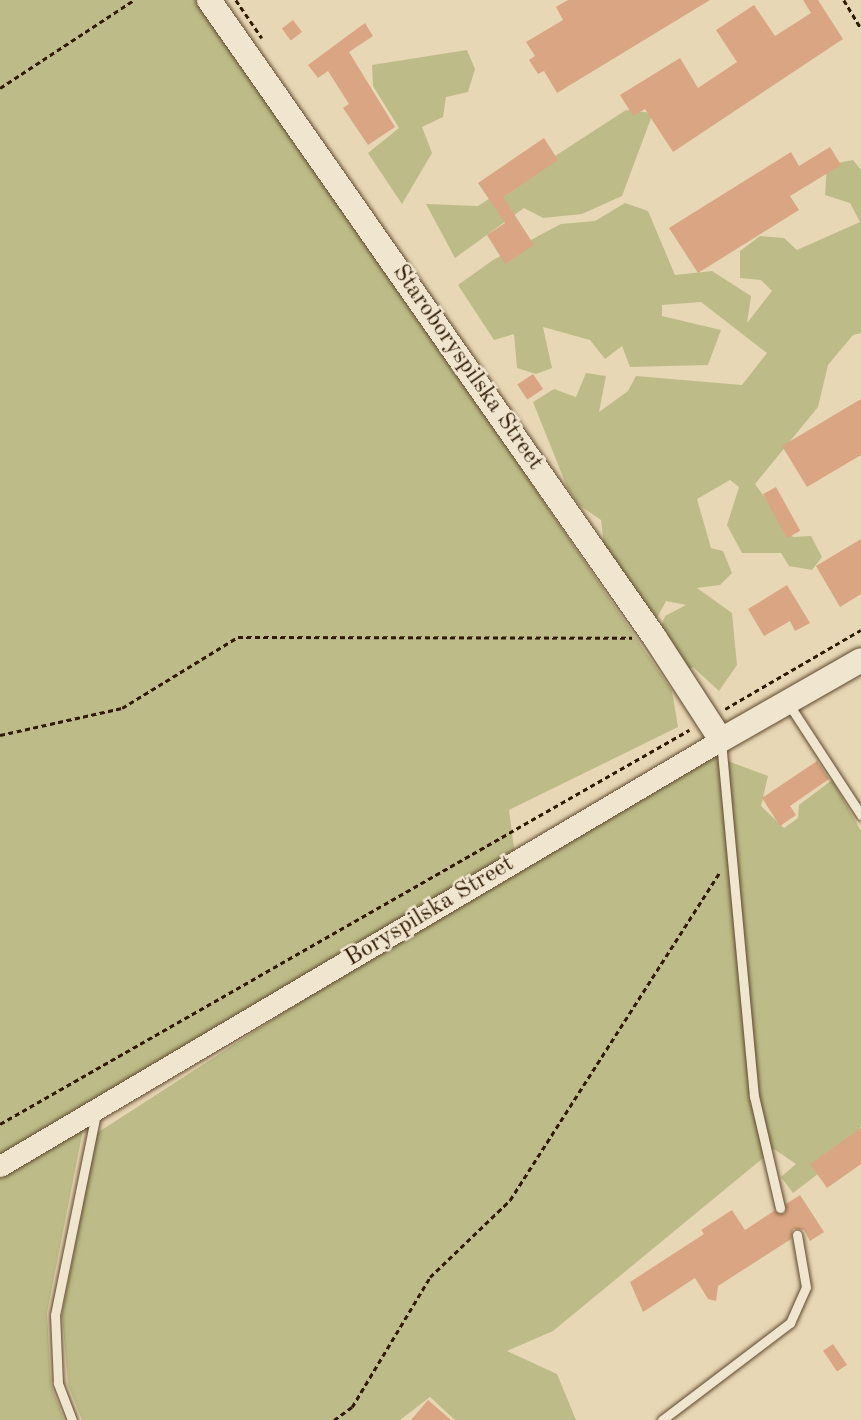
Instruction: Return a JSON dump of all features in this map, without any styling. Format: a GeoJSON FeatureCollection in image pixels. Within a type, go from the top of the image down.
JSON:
{"type":"FeatureCollection","features":[{"type":"Feature","properties":{"kind":"main road","name":"Staroboryspilska Street"},"geometry":{"type":"LineString","coordinates":[[209,0],[655,638],[714,729]]}},
{"type":"Feature","properties":{"kind":"main road","name":"Boryspilska Street"},"geometry":{"type":"LineString","coordinates":[[714,729],[787,702],[861,660]]}},
{"type":"Feature","properties":{"kind":"street","name":"Boryspilska Street"},"geometry":{"type":"LineString","coordinates":[[0,1166],[714,729]]}},
{"type":"Feature","properties":{"kind":"lane"},"geometry":{"type":"LineString","coordinates":[[787,702],[861,815]]}},
{"type":"Feature","properties":{"kind":"lane"},"geometry":{"type":"LineString","coordinates":[[714,729],[731,853],[754,1096],[780,1208]]}},
{"type":"Feature","properties":{"kind":"lane"},"geometry":{"type":"LineString","coordinates":[[72,1420],[58,1383],[55,1315],[97,1108]]}},
{"type":"Feature","properties":{"kind":"lane"},"geometry":{"type":"LineString","coordinates":[[662,1420],[790,1323],[806,1287],[797,1235]]}},
{"type":"Feature","properties":{"kind":"path"},"geometry":{"type":"LineString","coordinates":[[0,88],[134,0]]}},
{"type":"Feature","properties":{"kind":"path"},"geometry":{"type":"LineString","coordinates":[[844,0],[861,28]]}},
{"type":"Feature","properties":{"kind":"path"},"geometry":{"type":"LineString","coordinates":[[0,1124],[714,729],[861,630]]}},
{"type":"Feature","properties":{"kind":"path"},"geometry":{"type":"LineString","coordinates":[[0,736],[122,708],[238,637],[655,638]]}},
{"type":"Feature","properties":{"kind":"path"},"geometry":{"type":"LineString","coordinates":[[334,1420],[352,1407],[429,1277],[510,1200],[731,853]]}},
{"type":"Feature","properties":{"kind":"shaded area"},"geometry":{"type":"Polygon","coordinates":[[[0,0],[204,0],[672,691],[678,727],[509,810],[515,855],[83,1130],[47,1313],[51,1385],[64,1420],[0,1420],[0,0]]]}},
{"type":"Feature","properties":{"kind":"shaded area"},"geometry":{"type":"Polygon","coordinates":[[[467,50],[475,69],[468,92],[446,97],[443,117],[422,127],[432,153],[402,204],[368,153],[399,128],[373,86],[372,65],[467,50]]]}},
{"type":"Feature","properties":{"kind":"shaded area"},"geometry":{"type":"Polygon","coordinates":[[[626,110],[653,113],[622,196],[582,214],[543,218],[524,208],[455,258],[426,204],[478,206],[626,110]]]}},
{"type":"Feature","properties":{"kind":"shaded area"},"geometry":{"type":"Polygon","coordinates":[[[853,160],[861,170],[861,333],[853,335],[828,365],[818,407],[755,484],[793,537],[811,536],[822,557],[812,570],[789,566],[781,553],[742,553],[727,525],[739,487],[730,480],[697,499],[711,548],[723,551],[732,573],[720,585],[697,588],[732,613],[737,665],[719,691],[693,667],[681,674],[658,636],[665,616],[686,605],[666,601],[657,618],[641,611],[605,554],[601,520],[579,505],[567,487],[533,402],[554,389],[576,397],[586,373],[606,376],[599,412],[628,391],[636,376],[742,385],[767,353],[701,302],[662,305],[662,316],[721,330],[708,365],[630,367],[622,346],[605,359],[590,340],[543,327],[552,368],[536,374],[517,368],[514,334],[494,340],[458,285],[493,260],[561,224],[595,221],[625,203],[648,211],[675,275],[712,271],[751,296],[747,323],[772,291],[761,280],[740,278],[740,251],[760,236],[784,238],[797,250],[860,222],[850,203],[825,195],[827,165],[853,160]]]}},
{"type":"Feature","properties":{"kind":"shaded area"},"geometry":{"type":"Polygon","coordinates":[[[709,754],[768,776],[761,806],[784,828],[798,818],[799,805],[832,780],[861,831],[861,1126],[848,1151],[793,1193],[781,1177],[796,1164],[774,1149],[553,1331],[507,1351],[557,1374],[576,1420],[455,1420],[430,1397],[400,1420],[82,1420],[68,1385],[62,1314],[97,1133],[422,923],[709,754]]]}},
{"type":"Feature","properties":{"kind":"building"},"geometry":{"type":"Polygon","coordinates":[[[568,0],[710,0],[557,93],[544,71],[538,74],[529,60],[535,56],[526,42],[563,20],[556,7],[568,0]]]}},
{"type":"Feature","properties":{"kind":"building"},"geometry":{"type":"Polygon","coordinates":[[[803,0],[818,0],[843,39],[673,152],[645,109],[633,116],[620,95],[680,58],[698,88],[737,62],[716,30],[754,5],[775,36],[811,13],[803,0]]]}},
{"type":"Feature","properties":{"kind":"building"},"geometry":{"type":"Polygon","coordinates":[[[293,20],[302,32],[291,40],[282,28],[293,20]]]}},
{"type":"Feature","properties":{"kind":"building"},"geometry":{"type":"Polygon","coordinates":[[[365,23],[373,36],[349,52],[395,127],[368,145],[343,108],[349,104],[328,71],[318,78],[308,65],[365,23]]]}},
{"type":"Feature","properties":{"kind":"building"},"geometry":{"type":"Polygon","coordinates":[[[544,138],[558,160],[503,197],[534,245],[505,264],[487,235],[505,223],[478,183],[544,138]]]}},
{"type":"Feature","properties":{"kind":"building"},"geometry":{"type":"Polygon","coordinates":[[[830,147],[841,165],[790,196],[799,210],[698,273],[669,228],[791,152],[799,166],[830,147]]]}},
{"type":"Feature","properties":{"kind":"building"},"geometry":{"type":"Polygon","coordinates":[[[533,374],[543,389],[527,400],[517,385],[533,374]]]}},
{"type":"Feature","properties":{"kind":"building"},"geometry":{"type":"Polygon","coordinates":[[[861,399],[861,455],[807,487],[782,446],[861,399]]]}},
{"type":"Feature","properties":{"kind":"building"},"geometry":{"type":"Polygon","coordinates":[[[776,487],[800,531],[787,538],[763,494],[776,487]]]}},
{"type":"Feature","properties":{"kind":"building"},"geometry":{"type":"Polygon","coordinates":[[[861,539],[861,594],[840,607],[816,566],[861,539]]]}},
{"type":"Feature","properties":{"kind":"building"},"geometry":{"type":"Polygon","coordinates":[[[787,585],[810,623],[795,631],[790,621],[764,636],[748,609],[787,585]]]}},
{"type":"Feature","properties":{"kind":"building"},"geometry":{"type":"Polygon","coordinates":[[[817,761],[829,779],[790,806],[796,815],[780,826],[762,798],[817,761]]]}},
{"type":"Feature","properties":{"kind":"building"},"geometry":{"type":"Polygon","coordinates":[[[861,1128],[861,1164],[827,1188],[810,1164],[861,1128]]]}},
{"type":"Feature","properties":{"kind":"building"},"geometry":{"type":"Polygon","coordinates":[[[800,1195],[824,1232],[810,1241],[804,1230],[793,1229],[791,1239],[718,1286],[716,1301],[708,1299],[695,1278],[643,1312],[630,1282],[704,1234],[701,1230],[732,1210],[745,1230],[774,1211],[784,1214],[786,1204],[800,1195]]]}},
{"type":"Feature","properties":{"kind":"building"},"geometry":{"type":"Polygon","coordinates":[[[833,1344],[847,1365],[837,1371],[823,1351],[833,1344]]]}},
{"type":"Feature","properties":{"kind":"building"},"geometry":{"type":"Polygon","coordinates":[[[428,1400],[451,1420],[411,1420],[428,1400]]]}}]}
